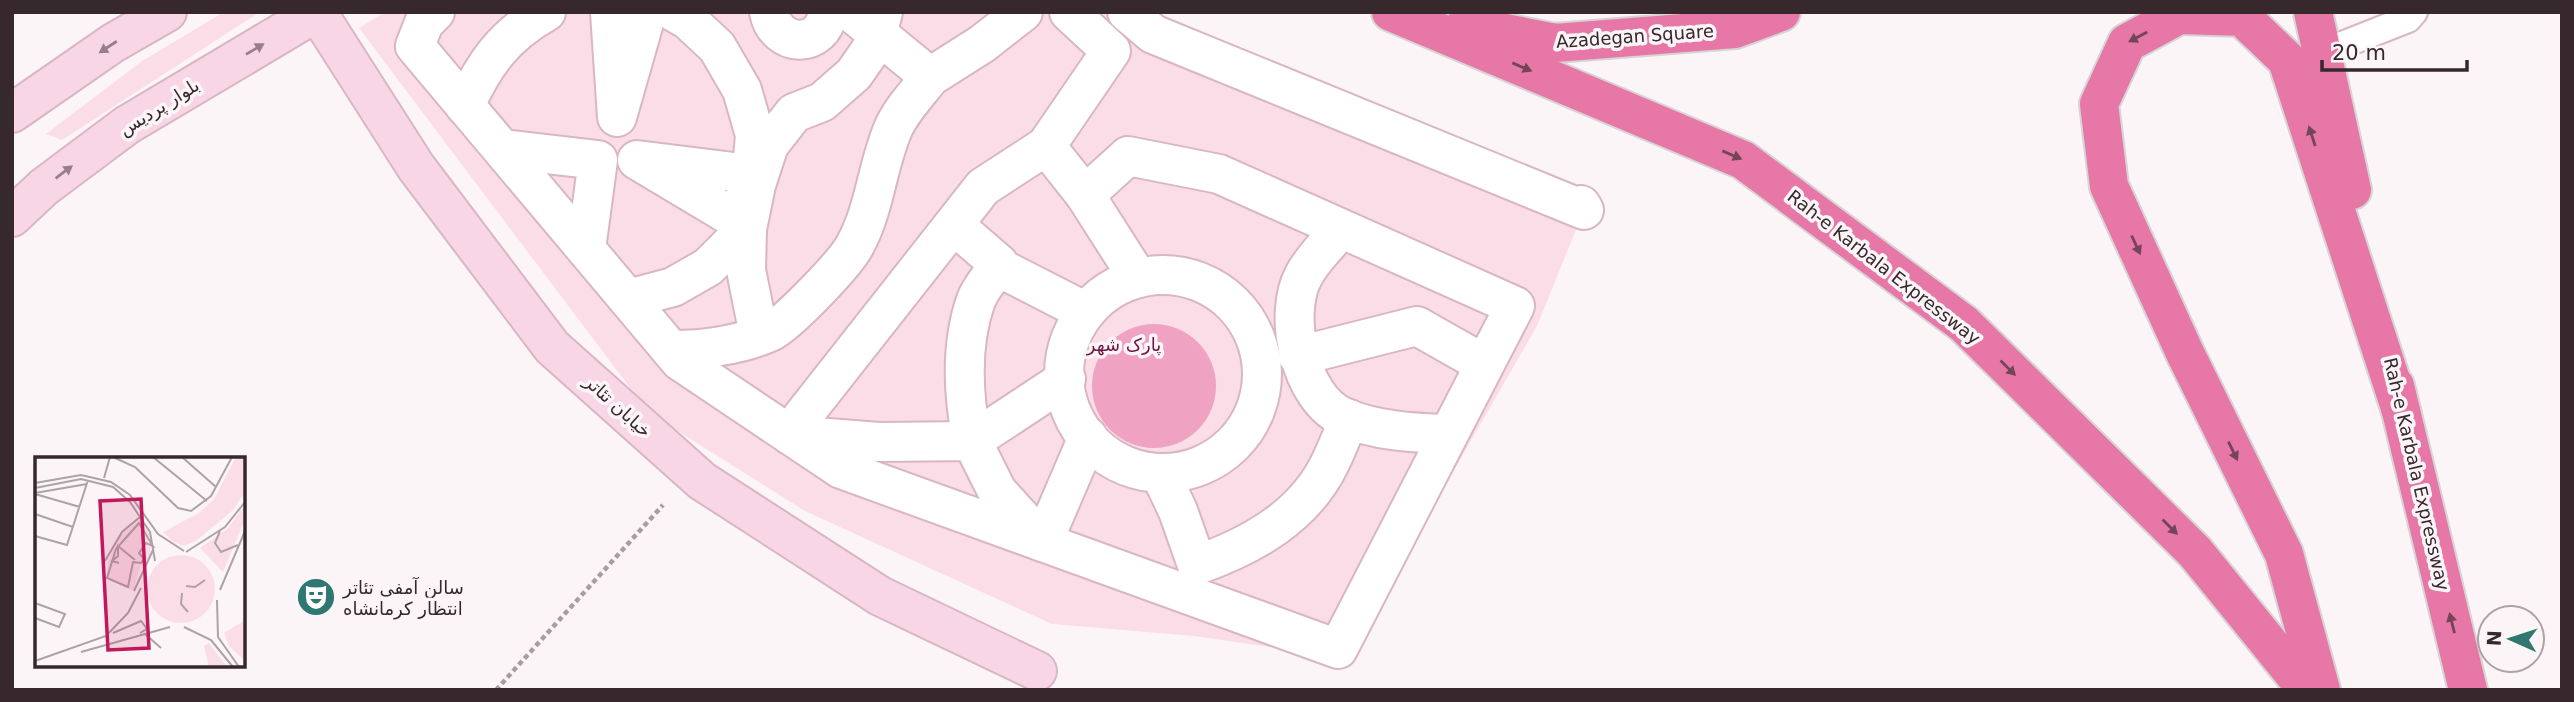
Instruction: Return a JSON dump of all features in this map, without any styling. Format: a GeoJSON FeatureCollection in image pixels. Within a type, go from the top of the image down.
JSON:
{"type":"FeatureCollection","features":[{"type":"Feature","properties":{"kind":"highway","name":"Rah-e Karbala Expressway"},"geometry":{"type":"LineString","coordinates":[[1391,12],[1743,160],[1964,324],[2195,552],[2307,690]]}},
{"type":"Feature","properties":{"kind":"highway","name":"Azadegan Square"},"geometry":{"type":"LineString","coordinates":[[1405,12],[1555,43],[1735,29],[1781,12]]}},
{"type":"Feature","properties":{"kind":"highway","name":"Rah-e Karbala Expressway"},"geometry":{"type":"LineString","coordinates":[[2312,12],[2401,411],[2469,690]]}},
{"type":"Feature","properties":{"kind":"highway"},"geometry":{"type":"LineString","coordinates":[[2321,690],[2284,554],[2185,353],[2109,186],[2099,104],[2127,43],[2179,15],[2242,17],[2287,60],[2401,411]]}},
{"type":"Feature","properties":{"kind":"street"},"geometry":{"type":"LineString","coordinates":[[12,113],[113,43],[167,12]]}},
{"type":"Feature","properties":{"kind":"street","name":"بلوار پردیس"},"geometry":{"type":"LineString","coordinates":[[12,217],[44,187],[127,125],[317,12]]}},
{"type":"Feature","properties":{"kind":"street","name":"خیابان تئاتر"},"geometry":{"type":"LineString","coordinates":[[317,12],[416,167],[552,347],[692,473],[880,596],[1037,671]]}},
{"type":"Feature","properties":{"kind":"street"},"geometry":{"type":"LineString","coordinates":[[435,12],[424,23],[415,46],[680,362],[841,469],[1043,542],[1201,583],[1338,649],[1515,306],[1219,174],[1128,156],[1085,195]]}},
{"type":"Feature","properties":{"kind":"street"},"geometry":{"type":"LineString","coordinates":[[466,106],[480,73],[505,41],[546,12]]}},
{"type":"Feature","properties":{"kind":"street"},"geometry":{"type":"LineString","coordinates":[[610,12],[617,118]]}},
{"type":"Feature","properties":{"kind":"street"},"geometry":{"type":"LineString","coordinates":[[617,118],[647,12]]}},
{"type":"Feature","properties":{"kind":"street"},"geometry":{"type":"LineString","coordinates":[[628,299],[673,287],[708,267],[735,240],[750,174],[755,135],[742,90],[717,47],[688,20],[674,12]]}},
{"type":"Feature","properties":{"kind":"street"},"geometry":{"type":"LineString","coordinates":[[769,12],[774,28],[782,35],[800,40],[818,33],[824,26],[828,12]]}},
{"type":"Feature","properties":{"kind":"street"},"geometry":{"type":"LineString","coordinates":[[671,350],[730,344],[772,332],[826,282],[855,246],[870,208],[880,166],[894,126],[930,76],[982,44],[1023,12]]}},
{"type":"Feature","properties":{"kind":"street"},"geometry":{"type":"LineString","coordinates":[[790,435],[983,187],[1046,146],[1111,51],[1069,12]]}},
{"type":"Feature","properties":{"kind":"street"},"geometry":{"type":"LineString","coordinates":[[1128,12],[1153,34],[1584,210],[1581,205]]}},
{"type":"Feature","properties":{"kind":"street"},"geometry":{"type":"LineString","coordinates":[[871,19],[930,76]]}},
{"type":"Feature","properties":{"kind":"street"},"geometry":{"type":"LineString","coordinates":[[760,335],[746,270],[747,229],[756,185],[769,145],[794,113],[822,102],[854,74],[874,45],[871,19]]}},
{"type":"Feature","properties":{"kind":"street"},"geometry":{"type":"LineString","coordinates":[[502,149],[597,160],[615,170],[624,169],[637,160],[642,145],[631,124],[617,118],[595,132],[592,148],[597,160],[586,248]]}},
{"type":"Feature","properties":{"kind":"street"},"geometry":{"type":"LineString","coordinates":[[1046,146],[1085,195],[1138,278]]}},
{"type":"Feature","properties":{"kind":"street"},"geometry":{"type":"LineString","coordinates":[[637,160],[750,174]]}},
{"type":"Feature","properties":{"kind":"street"},"geometry":{"type":"LineString","coordinates":[[637,160],[739,220]]}},
{"type":"Feature","properties":{"kind":"street"},"geometry":{"type":"LineString","coordinates":[[955,226],[999,264],[977,298],[968,333],[965,390],[972,441],[997,491],[1043,542]]}},
{"type":"Feature","properties":{"kind":"street"},"geometry":{"type":"LineString","coordinates":[[1245,320],[1303,275],[1341,229]]}},
{"type":"Feature","properties":{"kind":"street"},"geometry":{"type":"LineString","coordinates":[[998,267],[1086,312]]}},
{"type":"Feature","properties":{"kind":"street"},"geometry":{"type":"LineString","coordinates":[[1417,326],[1438,272]]}},
{"type":"Feature","properties":{"kind":"street"},"geometry":{"type":"LineString","coordinates":[[1146,275],[1179,275],[1209,285],[1235,304],[1255,332],[1262,365],[1260,399],[1245,430],[1222,454],[1193,469],[1160,473],[1129,467],[1100,451],[1079,427],[1066,397],[1064,365],[1073,333],[1086,312],[1115,286],[1138,278],[1146,275]]}},
{"type":"Feature","properties":{"kind":"street"},"geometry":{"type":"LineString","coordinates":[[1303,275],[1294,314],[1298,356],[1315,391],[1341,416],[1349,419],[1386,428],[1448,434]]}},
{"type":"Feature","properties":{"kind":"street"},"geometry":{"type":"LineString","coordinates":[[1298,356],[1417,326],[1484,364]]}},
{"type":"Feature","properties":{"kind":"street"},"geometry":{"type":"LineString","coordinates":[[790,435],[879,442],[972,441],[1066,379]]}},
{"type":"Feature","properties":{"kind":"street"},"geometry":{"type":"LineString","coordinates":[[1260,390],[1315,391]]}},
{"type":"Feature","properties":{"kind":"street"},"geometry":{"type":"LineString","coordinates":[[1201,583],[1279,525],[1309,496],[1329,465],[1349,419]]}},
{"type":"Feature","properties":{"kind":"street"},"geometry":{"type":"LineString","coordinates":[[1043,542],[1088,437]]}},
{"type":"Feature","properties":{"kind":"street"},"geometry":{"type":"LineString","coordinates":[[1160,473],[1178,511],[1201,583]]}},
{"type":"Feature","properties":{"kind":"lane"},"geometry":{"type":"LineString","coordinates":[[2322,53],[2409,19],[2414,12]]}},
{"type":"Feature","properties":{"kind":"path"},"geometry":{"type":"LineString","coordinates":[[496,690],[692,473]]}},
{"type":"Feature","properties":{"kind":"green space"},"geometry":{"type":"Polygon","coordinates":[[[224,12],[260,12],[62,140],[46,134],[142,61],[224,12]]]}},
{"type":"Feature","properties":{"kind":"green space","name":"پارک شهر"},"geometry":{"type":"Polygon","coordinates":[[[385,12],[1109,12],[1584,210],[1537,326],[1346,658],[1194,636],[1052,624],[805,511],[649,413],[359,28],[385,12]]]}},
{"type":"Feature","properties":{"kind":"shaded area"},"geometry":{"type":"Polygon","coordinates":[[[1154,324],[1178,329],[1198,342],[1211,362],[1216,386],[1211,410],[1198,430],[1178,443],[1154,448],[1130,443],[1110,430],[1097,410],[1092,386],[1097,362],[1110,342],[1130,329],[1154,324]]]}},
{"type":"Feature","properties":{"kind":"place","name":"سالن آمفی تئاتر انتظار کرمانشاه"},"geometry":{"type":"Point","coordinates":[316,597]}}]}
